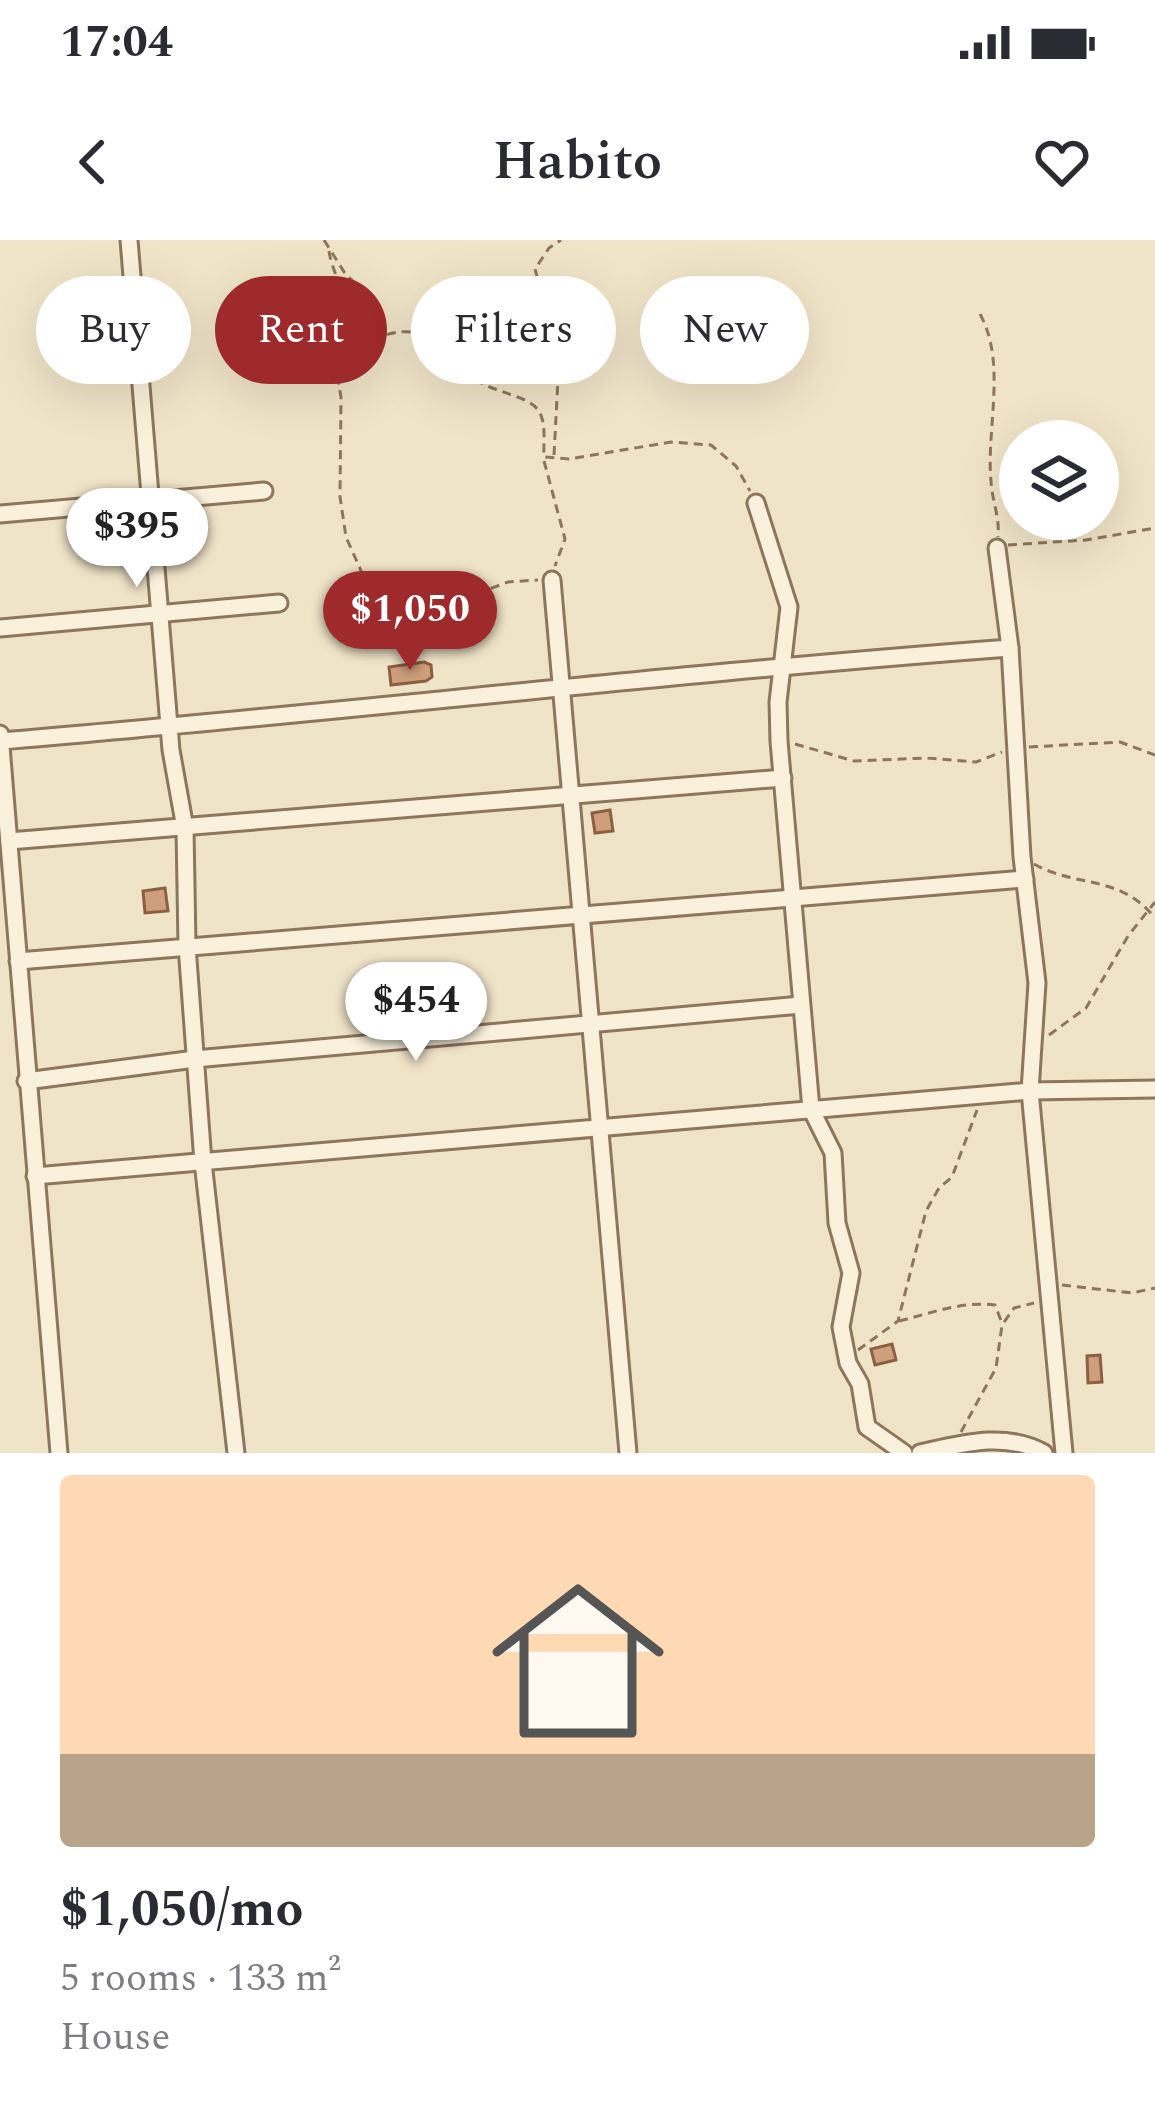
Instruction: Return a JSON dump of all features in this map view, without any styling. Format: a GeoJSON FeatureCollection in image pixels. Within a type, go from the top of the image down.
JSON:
{"type":"FeatureCollection","features":[{"type":"Feature","properties":{"kind":"street"},"geometry":{"type":"LineString","coordinates":[[129,240],[169,727],[185,828],[187,946],[203,1162],[236,1453]]}},
{"type":"Feature","properties":{"kind":"street"},"geometry":{"type":"LineString","coordinates":[[0,514],[264,490]]}},
{"type":"Feature","properties":{"kind":"street"},"geometry":{"type":"LineString","coordinates":[[756,503],[788,607],[778,702],[779,741],[811,1109],[833,1154],[836,1223],[851,1273],[841,1327],[848,1363],[860,1384],[867,1427],[904,1453]]}},
{"type":"Feature","properties":{"kind":"street"},"geometry":{"type":"LineString","coordinates":[[997,548],[1010,648],[1022,856],[1036,983],[1030,1091],[1064,1453]]}},
{"type":"Feature","properties":{"kind":"street"},"geometry":{"type":"LineString","coordinates":[[553,580],[628,1453]]}},
{"type":"Feature","properties":{"kind":"street"},"geometry":{"type":"LineString","coordinates":[[0,628],[279,603]]}},
{"type":"Feature","properties":{"kind":"street"},"geometry":{"type":"LineString","coordinates":[[59,1453],[0,738],[169,727],[784,665],[1010,648]]}},
{"type":"Feature","properties":{"kind":"street"},"geometry":{"type":"LineString","coordinates":[[9,842],[783,778]]}},
{"type":"Feature","properties":{"kind":"street"},"geometry":{"type":"LineString","coordinates":[[18,961],[1025,879]]}},
{"type":"Feature","properties":{"kind":"street"},"geometry":{"type":"LineString","coordinates":[[26,1081],[195,1059],[801,1005]]}},
{"type":"Feature","properties":{"kind":"street"},"geometry":{"type":"LineString","coordinates":[[35,1175],[1030,1091],[1155,1089]]}},
{"type":"Feature","properties":{"kind":"street"},"geometry":{"type":"LineString","coordinates":[[920,1453],[1021,1440],[1044,1453]]}},
{"type":"Feature","properties":{"kind":"path"},"geometry":{"type":"LineString","coordinates":[[324,240],[329,247],[346,275],[362,289],[380,336],[403,330],[424,335],[476,380],[503,395],[524,398],[537,408],[565,539],[552,580],[508,582],[471,596],[412,606],[402,604],[382,581],[362,572],[346,537],[340,497],[337,374],[355,350],[353,319],[344,304],[343,287],[332,272],[329,247]]}},
{"type":"Feature","properties":{"kind":"path"},"geometry":{"type":"LineString","coordinates":[[554,457],[559,361],[536,269],[549,248],[561,240]]}},
{"type":"Feature","properties":{"kind":"path"},"geometry":{"type":"LineString","coordinates":[[980,314],[989,331],[994,399],[990,480],[999,521],[997,548],[1155,527]]}},
{"type":"Feature","properties":{"kind":"path"},"geometry":{"type":"LineString","coordinates":[[544,457],[568,459],[671,442],[711,445],[736,466],[756,503]]}},
{"type":"Feature","properties":{"kind":"path"},"geometry":{"type":"LineString","coordinates":[[779,741],[854,761],[976,762],[1016,747],[1120,742],[1155,755]]}},
{"type":"Feature","properties":{"kind":"path"},"geometry":{"type":"LineString","coordinates":[[1022,856],[1048,872],[1119,888],[1155,918]]}},
{"type":"Feature","properties":{"kind":"path"},"geometry":{"type":"LineString","coordinates":[[1033,1052],[1068,1018],[1086,1008],[1127,936],[1155,902]]}},
{"type":"Feature","properties":{"kind":"path"},"geometry":{"type":"LineString","coordinates":[[898,1321],[926,1210],[939,1188],[952,1178],[979,1103],[993,1096]]}},
{"type":"Feature","properties":{"kind":"path"},"geometry":{"type":"LineString","coordinates":[[955,1447],[996,1368],[1002,1324],[1014,1308],[1042,1301],[1050,1284],[1132,1294],[1155,1288]]}},
{"type":"Feature","properties":{"kind":"path"},"geometry":{"type":"LineString","coordinates":[[848,1363],[898,1321],[943,1307],[994,1305],[1002,1324]]}},
{"type":"Feature","properties":{"kind":"building"},"geometry":{"type":"Polygon","coordinates":[[[431,665],[432,677],[391,685],[389,667],[431,665]]]}},
{"type":"Feature","properties":{"kind":"building"},"geometry":{"type":"Polygon","coordinates":[[[610,810],[613,831],[595,833],[592,813],[610,810]]]}},
{"type":"Feature","properties":{"kind":"building"},"geometry":{"type":"Polygon","coordinates":[[[165,888],[168,911],[145,913],[143,891],[165,888]]]}},
{"type":"Feature","properties":{"kind":"building"},"geometry":{"type":"Polygon","coordinates":[[[892,1344],[896,1360],[875,1365],[871,1349],[892,1344]]]}},
{"type":"Feature","properties":{"kind":"building"},"geometry":{"type":"Polygon","coordinates":[[[1100,1355],[1102,1382],[1088,1383],[1087,1356],[1100,1355]]]}}]}
